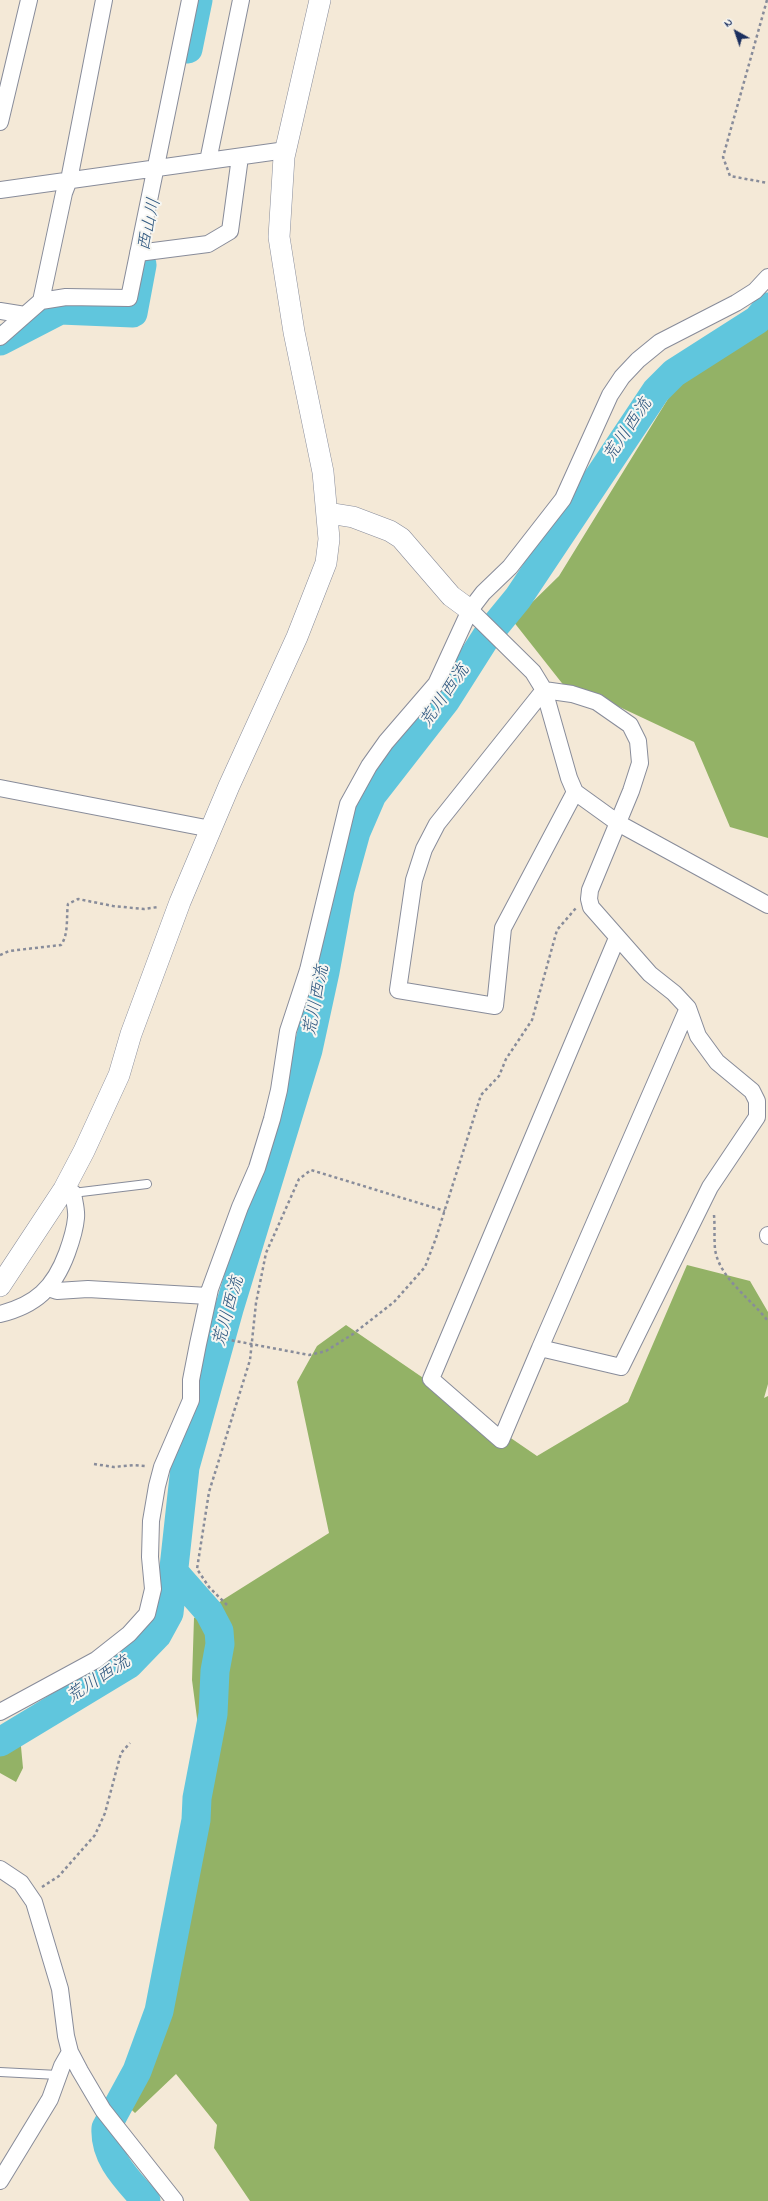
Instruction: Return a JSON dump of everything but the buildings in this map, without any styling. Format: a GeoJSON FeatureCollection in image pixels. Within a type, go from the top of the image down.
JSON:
{"type":"FeatureCollection","features":[{"type":"Feature","properties":{"kind":"street"},"geometry":{"type":"LineString","coordinates":[[0,122],[29,0]]}},
{"type":"Feature","properties":{"kind":"street"},"geometry":{"type":"LineString","coordinates":[[41,301],[68,180],[104,0]]}},
{"type":"Feature","properties":{"kind":"street"},"geometry":{"type":"LineString","coordinates":[[0,337],[41,301],[66,297],[129,298],[190,0]]}},
{"type":"Feature","properties":{"kind":"street"},"geometry":{"type":"LineString","coordinates":[[208,161],[241,0]]}},
{"type":"Feature","properties":{"kind":"street"},"geometry":{"type":"LineString","coordinates":[[0,1286],[68,1191],[84,1151],[119,1075],[131,1034],[180,905],[211,829],[298,637],[326,563],[328,545],[328,513],[323,472],[295,340],[281,259],[279,237],[286,150],[320,0]]}},
{"type":"Feature","properties":{"kind":"street"},"geometry":{"type":"LineString","coordinates":[[0,190],[286,150]]}},
{"type":"Feature","properties":{"kind":"street"},"geometry":{"type":"LineString","coordinates":[[138,253],[208,244],[230,231],[240,157]]}},
{"type":"Feature","properties":{"kind":"street"},"geometry":{"type":"LineString","coordinates":[[0,1712],[96,1660],[129,1634],[147,1614],[153,1589],[150,1557],[151,1521],[162,1467],[191,1400],[192,1373],[208,1296],[240,1207],[257,1168],[272,1119],[279,1090],[288,1030],[308,970],[348,804],[369,766],[386,742],[436,684],[472,611],[483,593],[524,549],[563,499],[597,422],[622,377],[638,360],[660,342],[736,303],[755,291],[768,277]]}},
{"type":"Feature","properties":{"kind":"street"},"geometry":{"type":"LineString","coordinates":[[0,311],[25,315]]}},
{"type":"Feature","properties":{"kind":"street"},"geometry":{"type":"LineString","coordinates":[[328,513],[353,517],[390,531],[400,538],[451,596],[472,611],[533,672],[544,690],[569,778],[575,792],[618,823],[768,905]]}},
{"type":"Feature","properties":{"kind":"street"},"geometry":{"type":"LineString","coordinates":[[544,690],[437,824],[424,848],[414,880],[398,990],[495,1006],[503,928],[575,792]]}},
{"type":"Feature","properties":{"kind":"street"},"geometry":{"type":"LineString","coordinates":[[540,1348],[621,1367],[710,1187],[757,1117],[756,1101],[752,1091],[717,1062],[698,1036],[688,1008],[674,993],[650,974],[591,907],[589,899],[590,890],[631,791],[640,763],[638,741],[630,725],[597,702],[572,694],[544,690]]}},
{"type":"Feature","properties":{"kind":"street"},"geometry":{"type":"LineString","coordinates":[[0,788],[211,829]]}},
{"type":"Feature","properties":{"kind":"street"},"geometry":{"type":"LineString","coordinates":[[617,938],[431,1379],[501,1440],[688,1008]]}},
{"type":"Feature","properties":{"kind":"street"},"geometry":{"type":"LineString","coordinates":[[0,1314],[19,1309],[39,1297],[48,1288],[63,1264],[71,1240],[76,1217],[68,1191]]}},
{"type":"Feature","properties":{"kind":"street"},"geometry":{"type":"LineString","coordinates":[[48,1288],[57,1291],[88,1289],[208,1296]]}},
{"type":"Feature","properties":{"kind":"street"},"geometry":{"type":"LineString","coordinates":[[0,1869],[12,1876],[28,1891],[34,1902],[60,1989],[66,2036],[70,2052],[103,2110],[175,2201]]}},
{"type":"Feature","properties":{"kind":"street"},"geometry":{"type":"LineString","coordinates":[[0,2181],[50,2099],[58,2075],[70,2052]]}},
{"type":"Feature","properties":{"kind":"lane"},"geometry":{"type":"LineString","coordinates":[[68,1191],[146,1184]]}},
{"type":"Feature","properties":{"kind":"lane"},"geometry":{"type":"LineString","coordinates":[[0,2072],[58,2075]]}},
{"type":"Feature","properties":{"kind":"path"},"geometry":{"type":"LineString","coordinates":[[768,0],[723,157],[730,176],[768,183]]}},
{"type":"Feature","properties":{"kind":"path"},"geometry":{"type":"LineString","coordinates":[[0,955],[9,951],[61,945],[65,939],[68,904],[78,899],[113,906],[144,909],[180,905]]}},
{"type":"Feature","properties":{"kind":"path"},"geometry":{"type":"LineString","coordinates":[[207,1336],[309,1355],[326,1351],[353,1334],[394,1302],[425,1267],[445,1211],[481,1095],[499,1076],[506,1059],[532,1020],[557,930],[581,901],[589,899]]}},
{"type":"Feature","properties":{"kind":"path"},"geometry":{"type":"LineString","coordinates":[[227,1605],[209,1587],[197,1569],[209,1492],[250,1360],[256,1303],[266,1253],[299,1179],[311,1170],[445,1211]]}},
{"type":"Feature","properties":{"kind":"path"},"geometry":{"type":"LineString","coordinates":[[714,1211],[715,1250],[720,1266],[728,1279],[756,1306],[768,1321]]}},
{"type":"Feature","properties":{"kind":"path"},"geometry":{"type":"LineString","coordinates":[[94,1464],[114,1467],[134,1465],[162,1467]]}},
{"type":"Feature","properties":{"kind":"path"},"geometry":{"type":"LineString","coordinates":[[28,1891],[47,1885],[59,1876],[95,1835],[105,1813],[121,1753],[130,1743]]}},
{"type":"Feature","properties":{"kind":"green space"},"geometry":{"type":"Polygon","coordinates":[[[768,317],[768,838],[730,827],[694,742],[611,703],[565,687],[513,621],[559,576],[687,368],[768,317]]]}},
{"type":"Feature","properties":{"kind":"green space"},"geometry":{"type":"Polygon","coordinates":[[[687,1265],[750,1281],[768,1312],[768,1384],[764,1398],[768,1396],[768,2201],[250,2201],[214,2148],[217,2125],[176,2074],[135,2113],[118,2097],[167,1953],[205,1779],[192,1680],[194,1618],[329,1533],[297,1382],[317,1346],[346,1325],[537,1456],[628,1402],[687,1265]]]}},
{"type":"Feature","properties":{"kind":"green space"},"geometry":{"type":"Polygon","coordinates":[[[4,1732],[20,1736],[23,1768],[16,1782],[0,1773],[0,1736],[4,1732]]]}},
{"type":"Feature","properties":{"kind":"waterway","name":"西山川"},"geometry":{"type":"LineString","coordinates":[[188,49],[198,0]]}},
{"type":"Feature","properties":{"kind":"waterway","name":"西山川"},"geometry":{"type":"LineString","coordinates":[[0,341],[60,310],[133,313],[142,265]]}},
{"type":"Feature","properties":{"kind":"waterway","name":"荒川西流"},"geometry":{"type":"LineString","coordinates":[[0,1742],[129,1664],[157,1635],[169,1613],[185,1467],[229,1309],[308,1050],[325,972],[340,890],[356,832],[372,795],[446,700],[486,637],[518,598],[656,391],[674,373],[757,320],[768,307]]}},
{"type":"Feature","properties":{"kind":"waterway"},"geometry":{"type":"LineString","coordinates":[[146,2201],[125,2177],[113,2159],[106,2139],[106,2128],[137,2071],[159,2011],[196,1820],[197,1798],[213,1714],[215,1671],[220,1644],[219,1631],[209,1612],[173,1571]]}}]}
